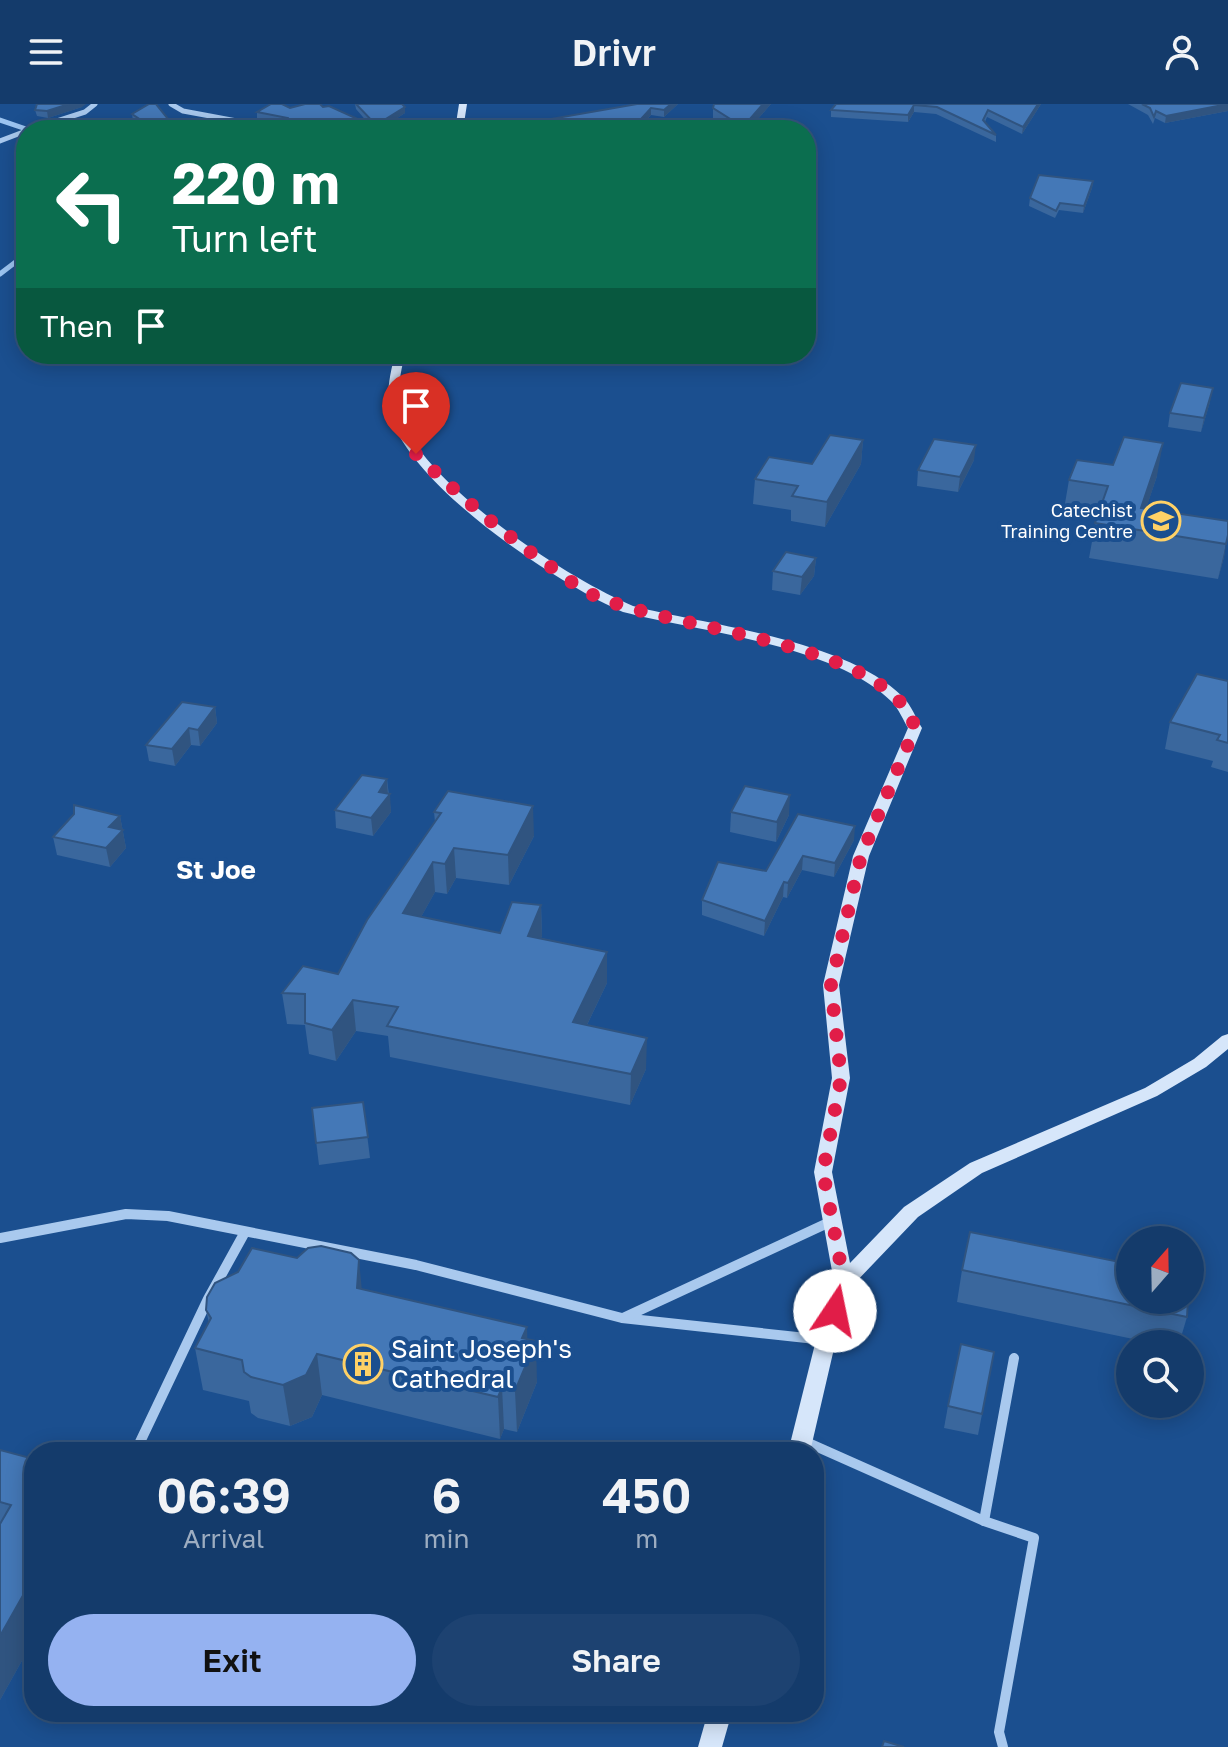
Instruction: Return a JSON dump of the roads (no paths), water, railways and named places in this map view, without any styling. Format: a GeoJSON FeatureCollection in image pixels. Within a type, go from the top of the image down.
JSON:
{"type":"FeatureCollection","features":[{"type":"Feature","properties":{"kind":"street"},"geometry":{"type":"LineString","coordinates":[[61,120],[85,112],[95,104]]}},
{"type":"Feature","properties":{"kind":"street"},"geometry":{"type":"LineString","coordinates":[[171,104],[183,111],[232,120]]}},
{"type":"Feature","properties":{"kind":"street"},"geometry":{"type":"LineString","coordinates":[[397,364],[397,420],[416,454],[483,518],[584,591],[627,609],[790,646],[836,662],[881,686],[912,715],[915,728],[861,856],[831,985],[841,1078],[823,1172],[835,1220],[844,1282],[801,1442]]}},
{"type":"Feature","properties":{"kind":"street"},"geometry":{"type":"LineString","coordinates":[[844,1282],[911,1212],[976,1168],[1151,1092],[1200,1063],[1228,1040]]}},
{"type":"Feature","properties":{"kind":"street"},"geometry":{"type":"LineString","coordinates":[[0,1238],[126,1214],[168,1216],[416,1265],[622,1318],[826,1340]]}},
{"type":"Feature","properties":{"kind":"street"},"geometry":{"type":"LineString","coordinates":[[622,1318],[835,1220]]}},
{"type":"Feature","properties":{"kind":"street"},"geometry":{"type":"LineString","coordinates":[[140,1442],[208,1299],[245,1232]]}},
{"type":"Feature","properties":{"kind":"street"},"geometry":{"type":"LineString","coordinates":[[984,1521],[1014,1358]]}},
{"type":"Feature","properties":{"kind":"street"},"geometry":{"type":"LineString","coordinates":[[824,1456],[1034,1538],[999,1732],[1003,1747]]}},
{"type":"Feature","properties":{"kind":"street"},"geometry":{"type":"LineString","coordinates":[[710,1747],[717,1722]]}},
{"type":"Feature","properties":{"kind":"waterway"},"geometry":{"type":"LineString","coordinates":[[0,120],[16,126]]}},
{"type":"Feature","properties":{"kind":"waterway"},"geometry":{"type":"LineString","coordinates":[[0,274],[16,262]]}},
{"type":"Feature","properties":{"kind":"place","name":"Catechist Training Centre"},"geometry":{"type":"Point","coordinates":[1161,521]}},
{"type":"Feature","properties":{"kind":"place","name":"Saint Joseph's Cathedral"},"geometry":{"type":"Point","coordinates":[363,1364]}},
{"type":"Feature","properties":{"kind":"district","name":"St Joe"},"geometry":{"type":"Point","coordinates":[216,870]}}]}
